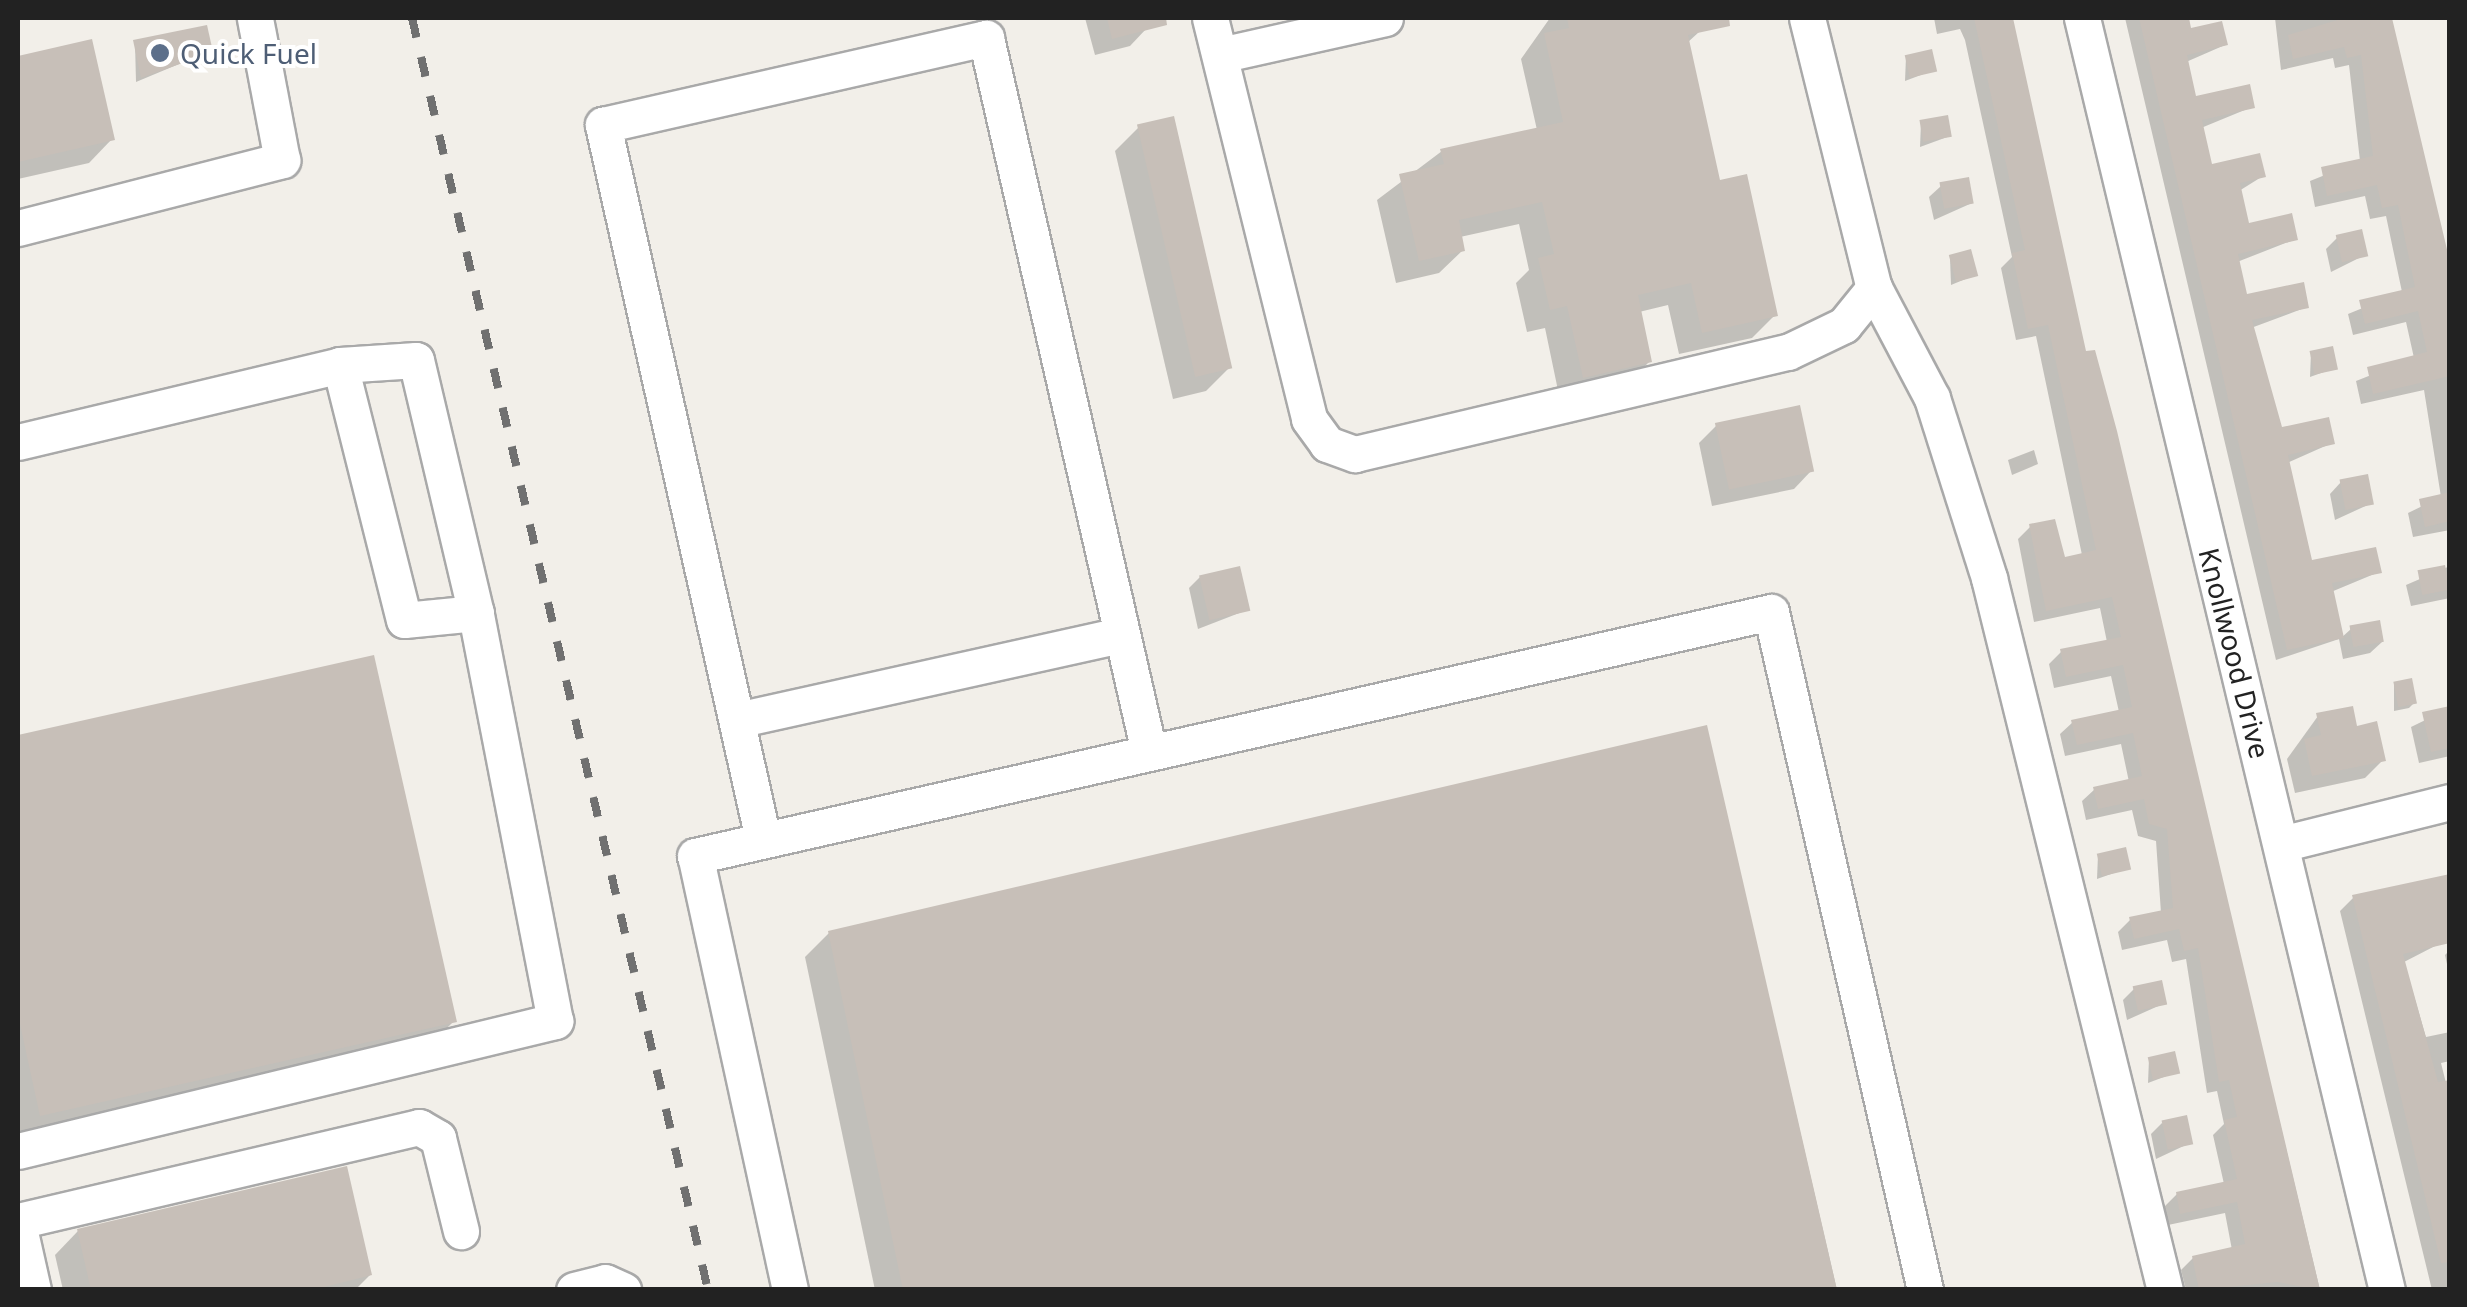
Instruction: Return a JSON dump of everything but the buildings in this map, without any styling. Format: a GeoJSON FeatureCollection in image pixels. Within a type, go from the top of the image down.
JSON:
{"type":"FeatureCollection","features":[{"type":"Feature","properties":{"kind":"street"},"geometry":{"type":"LineString","coordinates":[[18,228],[282,160],[255,18]]}},
{"type":"Feature","properties":{"kind":"street"},"geometry":{"type":"LineString","coordinates":[[1210,18],[1310,420],[1326,444],[1355,454],[1788,352],[1844,325],[1874,288]]}},
{"type":"Feature","properties":{"kind":"street"},"geometry":{"type":"LineString","coordinates":[[1220,56],[1385,18]]}},
{"type":"Feature","properties":{"kind":"street"},"geometry":{"type":"LineString","coordinates":[[1807,18],[1874,288],[1932,398],[1989,578],[2164,1290]]}},
{"type":"Feature","properties":{"kind":"street","name":"Knollwood Drive"},"geometry":{"type":"LineString","coordinates":[[2082,18],[2387,1290]]}},
{"type":"Feature","properties":{"kind":"street"},"geometry":{"type":"LineString","coordinates":[[763,839],[604,125],[986,38],[1149,752]]}},
{"type":"Feature","properties":{"kind":"street"},"geometry":{"type":"LineString","coordinates":[[18,442],[340,366],[416,360],[476,613],[555,1022],[18,1151]]}},
{"type":"Feature","properties":{"kind":"street"},"geometry":{"type":"LineString","coordinates":[[340,366],[404,620],[476,613]]}},
{"type":"Feature","properties":{"kind":"street"},"geometry":{"type":"LineString","coordinates":[[790,1290],[695,856],[1771,612],[1925,1290]]}},
{"type":"Feature","properties":{"kind":"street"},"geometry":{"type":"LineString","coordinates":[[738,720],[1120,635]]}},
{"type":"Feature","properties":{"kind":"street"},"geometry":{"type":"LineString","coordinates":[[2281,844],[2450,802]]}},
{"type":"Feature","properties":{"kind":"street"},"geometry":{"type":"LineString","coordinates":[[33,1290],[18,1222],[419,1127],[438,1138],[462,1230]]}},
{"type":"Feature","properties":{"kind":"street"},"geometry":{"type":"LineString","coordinates":[[574,1290],[606,1282],[623,1290]]}},
{"type":"Feature","properties":{"kind":"railway"},"geometry":{"type":"LineString","coordinates":[[412,18],[708,1290]]}},
{"type":"Feature","properties":{"kind":"place","name":"Quick Fuel"},"geometry":{"type":"Point","coordinates":[160,53]}}]}
